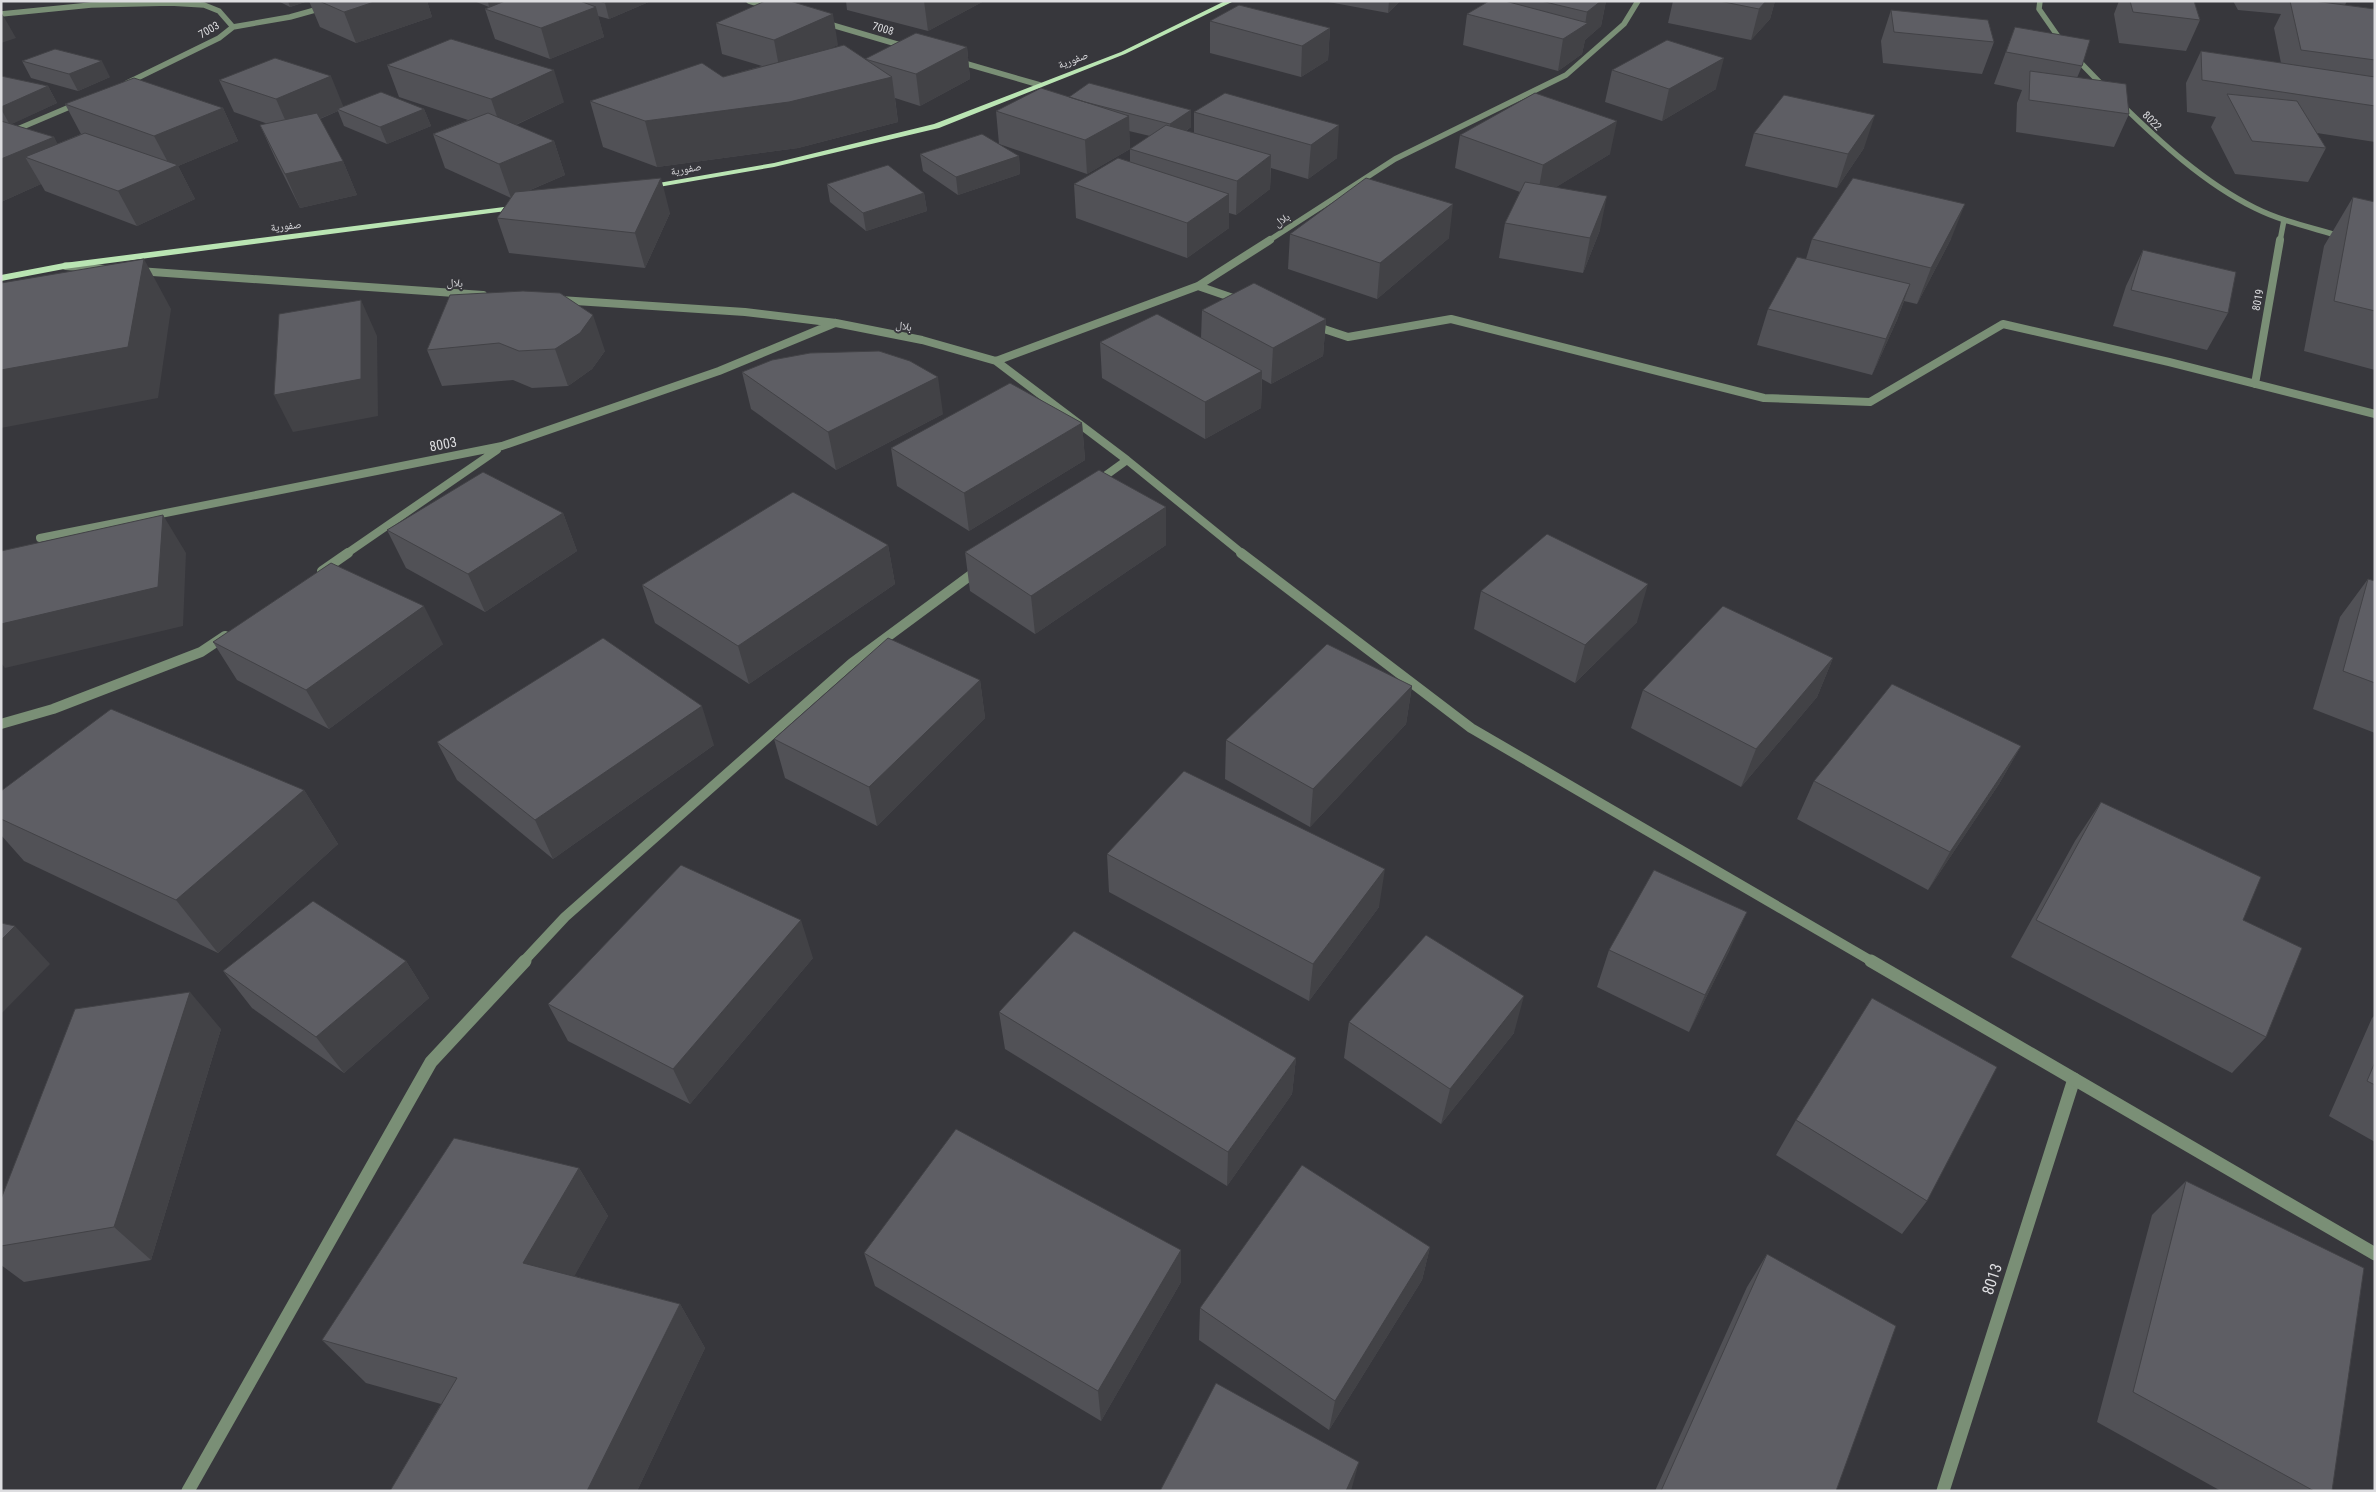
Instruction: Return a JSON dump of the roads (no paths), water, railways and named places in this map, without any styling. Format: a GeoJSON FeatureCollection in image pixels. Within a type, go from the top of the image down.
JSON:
{"type":"FeatureCollection","features":[{"type":"Feature","properties":{"kind":"main road","name":"صفورية"},"geometry":{"type":"LineString","coordinates":[[638,188],[774,165],[936,126],[1123,53],[1231,1]]}},
{"type":"Feature","properties":{"kind":"main road","name":"صفورية"},"geometry":{"type":"LineString","coordinates":[[1,278],[64,266],[531,205]]}},
{"type":"Feature","properties":{"kind":"street"},"geometry":{"type":"LineString","coordinates":[[233,27],[290,18],[347,1]]}},
{"type":"Feature","properties":{"kind":"street"},"geometry":{"type":"LineString","coordinates":[[749,1],[777,9]]}},
{"type":"Feature","properties":{"kind":"street","name":"بلال"},"geometry":{"type":"LineString","coordinates":[[547,299],[745,312],[836,323],[922,340],[996,362],[1198,286],[1395,159],[1566,75],[1624,24],[1638,1]]}},
{"type":"Feature","properties":{"kind":"street"},"geometry":{"type":"LineString","coordinates":[[2040,1],[2039,9],[2060,41],[2110,93]]}},
{"type":"Feature","properties":{"kind":"street","name":"7003"},"geometry":{"type":"LineString","coordinates":[[1,14],[91,5],[170,2],[204,4],[219,11],[233,27],[219,38],[122,85]]}},
{"type":"Feature","properties":{"kind":"street","name":"7008"},"geometry":{"type":"LineString","coordinates":[[815,20],[918,50]]}},
{"type":"Feature","properties":{"kind":"street"},"geometry":{"type":"LineString","coordinates":[[946,58],[1040,85]]}},
{"type":"Feature","properties":{"kind":"street","name":"8022"},"geometry":{"type":"LineString","coordinates":[[2116,99],[2161,143],[2246,203],[2284,220],[2347,238]]}},
{"type":"Feature","properties":{"kind":"street"},"geometry":{"type":"LineString","coordinates":[[1,136],[88,100]]}},
{"type":"Feature","properties":{"kind":"street","name":"8019"},"geometry":{"type":"LineString","coordinates":[[2255,384],[2284,220]]}},
{"type":"Feature","properties":{"kind":"street"},"geometry":{"type":"LineString","coordinates":[[64,266],[113,270]]}},
{"type":"Feature","properties":{"kind":"street","name":"بلال"},"geometry":{"type":"LineString","coordinates":[[133,271],[488,295]]}},
{"type":"Feature","properties":{"kind":"street"},"geometry":{"type":"LineString","coordinates":[[1198,286],[1245,302]]}},
{"type":"Feature","properties":{"kind":"street"},"geometry":{"type":"LineString","coordinates":[[1301,321],[1348,337],[1451,319],[1764,398],[1870,402],[2003,324],[2169,362],[2375,414]]}},
{"type":"Feature","properties":{"kind":"street","name":"8003"},"geometry":{"type":"LineString","coordinates":[[40,538],[502,446],[719,371],[836,323]]}},
{"type":"Feature","properties":{"kind":"street"},"geometry":{"type":"LineString","coordinates":[[996,362],[1127,460],[1279,584],[1471,728],[2375,1254]]}},
{"type":"Feature","properties":{"kind":"street"},"geometry":{"type":"LineString","coordinates":[[312,578],[502,446]]}},
{"type":"Feature","properties":{"kind":"street"},"geometry":{"type":"LineString","coordinates":[[1088,489],[1127,460]]}},
{"type":"Feature","properties":{"kind":"street"},"geometry":{"type":"LineString","coordinates":[[188,1491],[431,1062],[565,917],[852,663],[986,564]]}},
{"type":"Feature","properties":{"kind":"street"},"geometry":{"type":"LineString","coordinates":[[1,724],[53,709],[201,652],[233,631]]}},
{"type":"Feature","properties":{"kind":"street","name":"8013"},"geometry":{"type":"LineString","coordinates":[[1943,1491],[2074,1079]]}}]}
